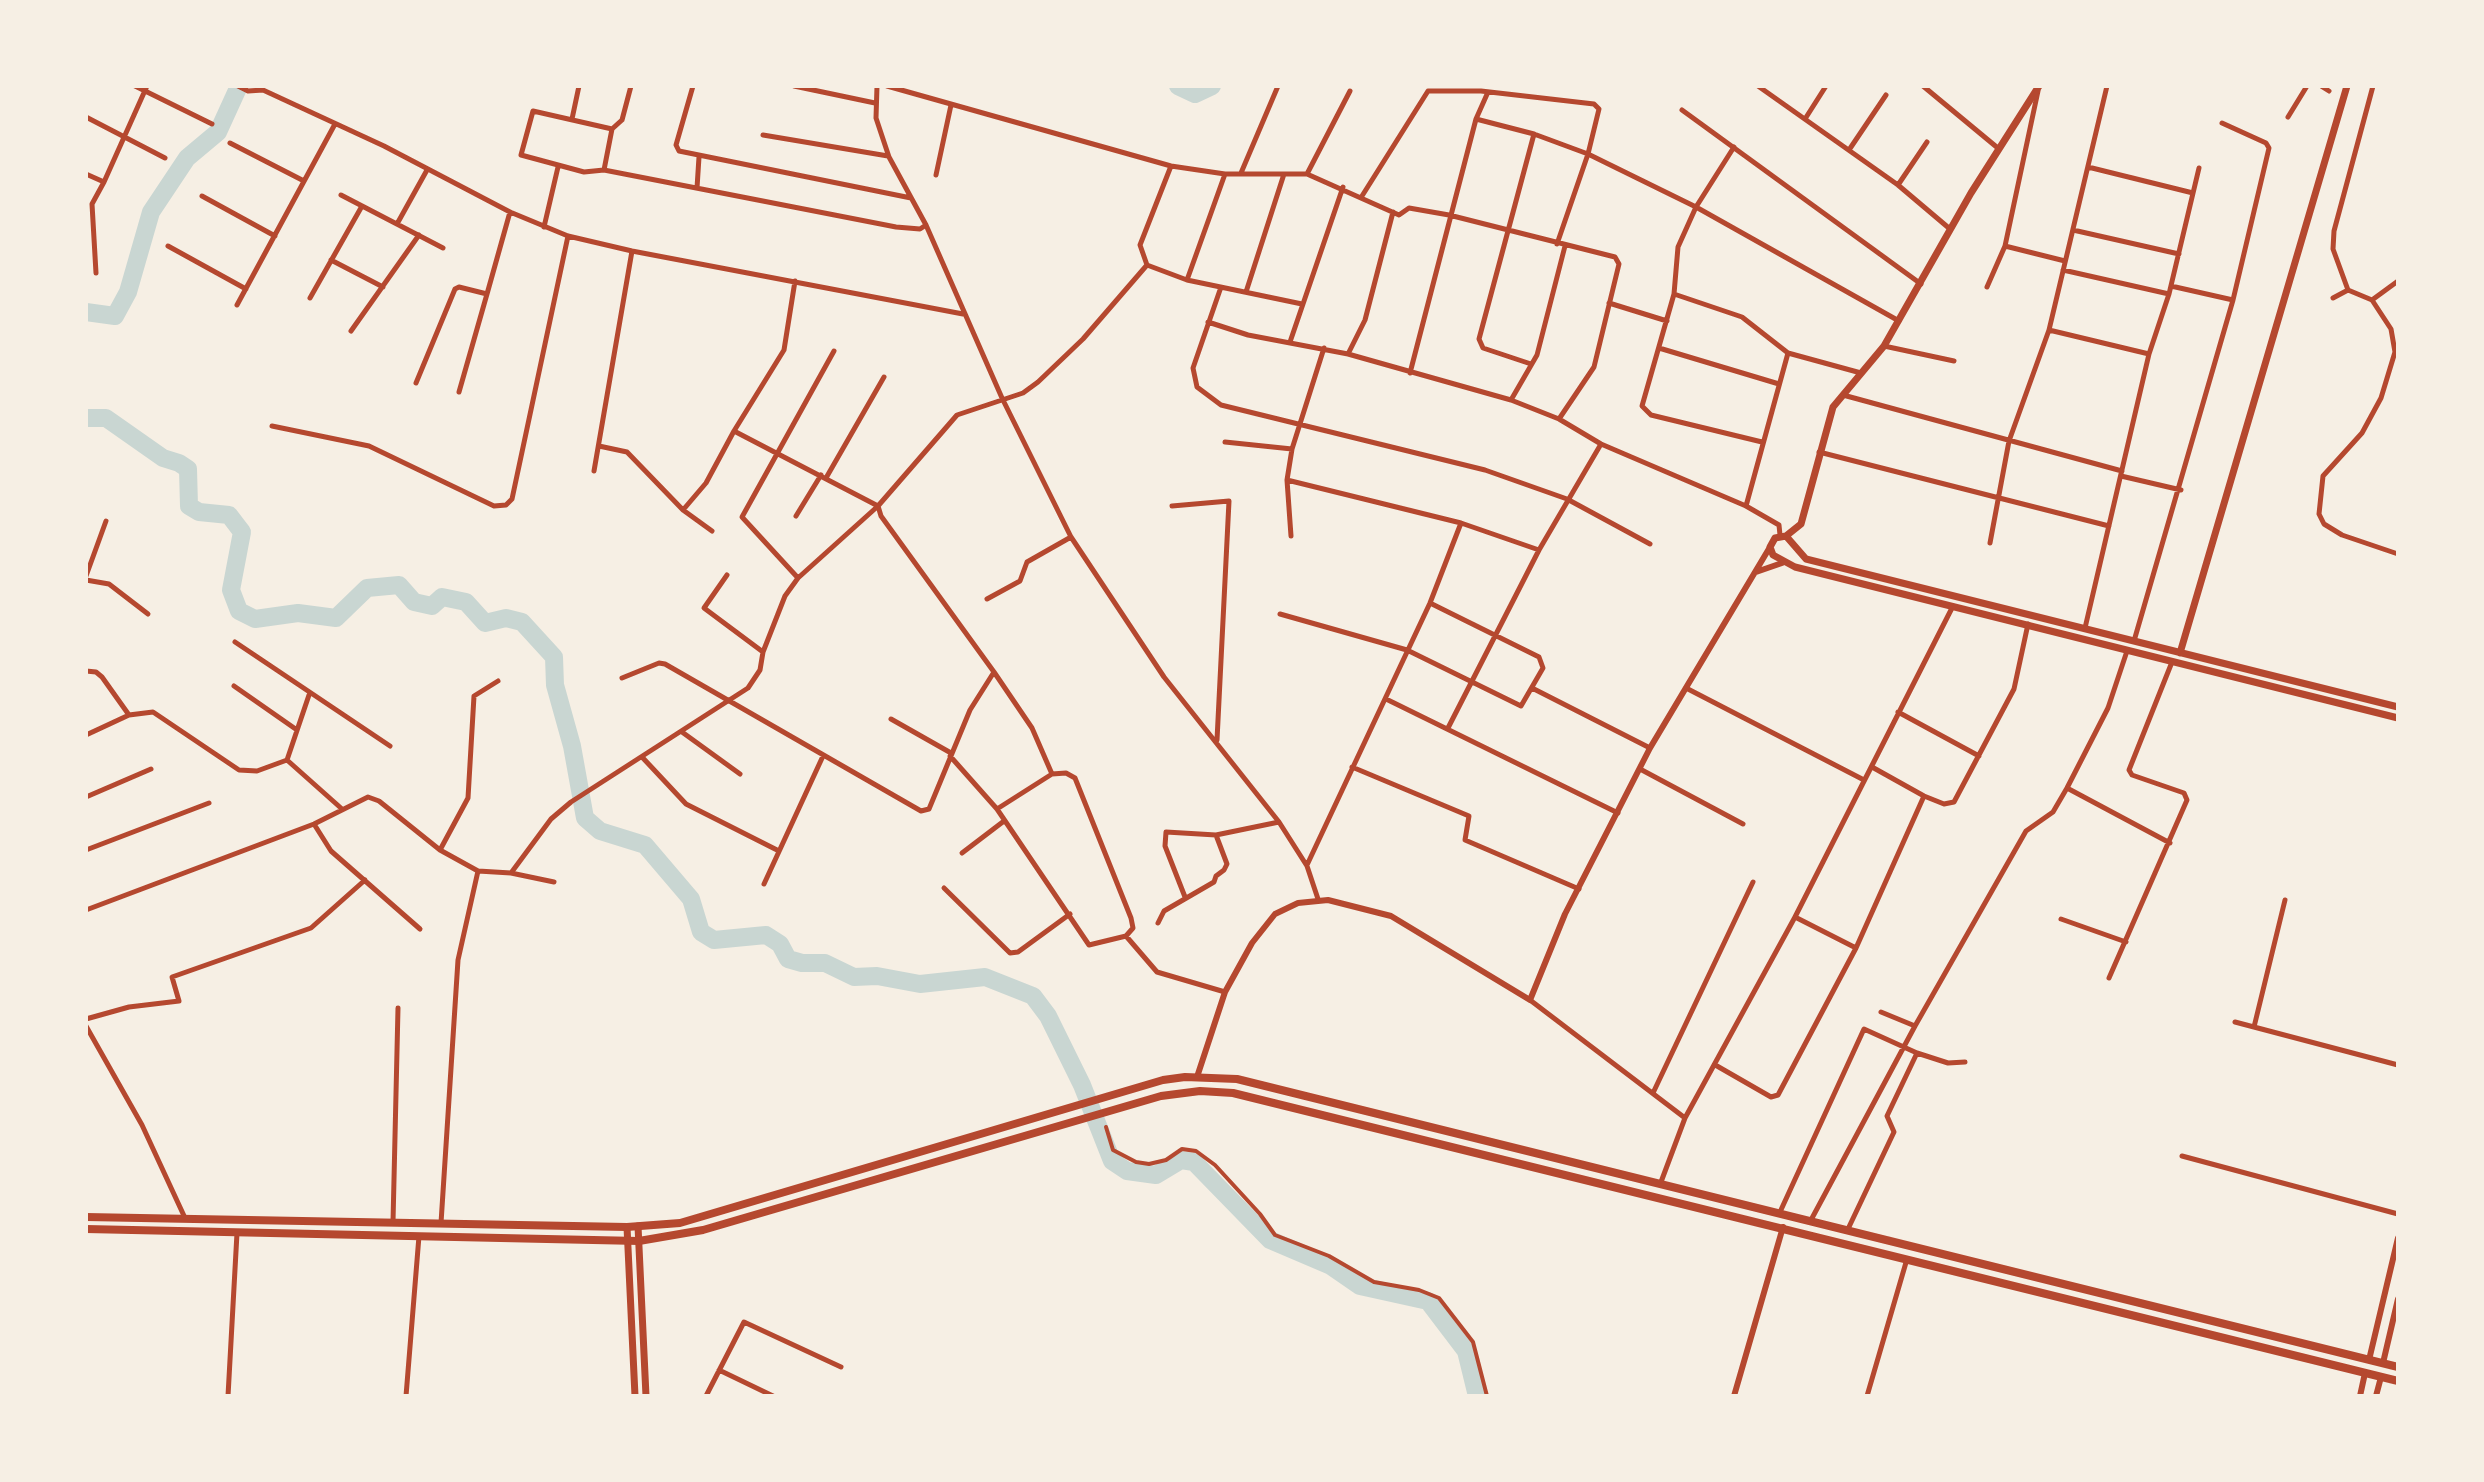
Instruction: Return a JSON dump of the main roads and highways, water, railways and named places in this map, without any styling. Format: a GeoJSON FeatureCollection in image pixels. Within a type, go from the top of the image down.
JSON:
{"type":"FeatureCollection","features":[{"type":"Feature","properties":{"kind":"highway"},"geometry":{"type":"LineString","coordinates":[[86,1217],[627,1227],[680,1223],[723,1213],[1163,1080],[1197,1077],[1263,1084],[1417,1121],[2398,1367]]}},
{"type":"Feature","properties":{"kind":"highway"},"geometry":{"type":"LineString","coordinates":[[86,1229],[639,1241],[703,1230],[1161,1096],[1200,1091],[1233,1093],[1515,1160],[2398,1381]]}},
{"type":"Feature","properties":{"kind":"highway"},"geometry":{"type":"LineString","coordinates":[[1414,1136],[1417,1121]]}},
{"type":"Feature","properties":{"kind":"highway"},"geometry":{"type":"LineString","coordinates":[[1515,1160],[1518,1146]]}},
{"type":"Feature","properties":{"kind":"highway"},"geometry":{"type":"LineString","coordinates":[[293,1220],[293,1233]]}},
{"type":"Feature","properties":{"kind":"highway"},"geometry":{"type":"LineString","coordinates":[[2038,1292],[2041,1279]]}},
{"type":"Feature","properties":{"kind":"highway"},"geometry":{"type":"LineString","coordinates":[[2139,1317],[2143,1304]]}},
{"type":"Feature","properties":{"kind":"main road"},"geometry":{"type":"LineString","coordinates":[[2038,86],[1950,229],[1900,321],[1884,346],[1833,407],[1818,452],[1801,524],[1770,547],[1782,563],[2398,718]]}},
{"type":"Feature","properties":{"kind":"main road"},"geometry":{"type":"LineString","coordinates":[[2180,653],[2347,86]]}},
{"type":"Feature","properties":{"kind":"main road"},"geometry":{"type":"LineString","coordinates":[[1783,535],[1806,559],[2398,707]]}},
{"type":"Feature","properties":{"kind":"main road"},"geometry":{"type":"LineString","coordinates":[[2247,680],[2250,670]]}},
{"type":"Feature","properties":{"kind":"main road"},"geometry":{"type":"LineString","coordinates":[[2337,702],[2340,693]]}},
{"type":"Feature","properties":{"kind":"main road"},"geometry":{"type":"LineString","coordinates":[[638,1226],[646,1396]]}},
{"type":"Feature","properties":{"kind":"main road"},"geometry":{"type":"LineString","coordinates":[[627,1227],[635,1396]]}},
{"type":"Feature","properties":{"kind":"main road"},"geometry":{"type":"LineString","coordinates":[[634,1338],[644,1338]]}},
{"type":"Feature","properties":{"kind":"waterway"},"geometry":{"type":"LineString","coordinates":[[86,312],[115,316],[128,292],[151,212],[187,158],[218,132],[239,86]]}},
{"type":"Feature","properties":{"kind":"waterway"},"geometry":{"type":"LineString","coordinates":[[1178,86],[1195,94],[1212,86]]}},
{"type":"Feature","properties":{"kind":"waterway"},"geometry":{"type":"LineString","coordinates":[[86,418],[106,418],[163,458],[188,469],[189,506],[199,512],[229,515],[242,532],[231,590],[239,611],[255,619],[298,613],[336,618],[367,588],[399,585],[414,602],[432,606],[442,597],[466,602],[485,623],[506,618],[522,622],[554,657],[555,685],[572,746],[585,818],[600,831],[645,845],[691,899],[701,932],[714,940],[766,935],[780,944],[788,959],[802,963],[825,963],[854,977],[877,976],[920,984],[985,977],[1033,996],[1048,1016],[1082,1085],[1112,1161],[1127,1171],[1156,1175],[1181,1160],[1194,1162],[1270,1240],[1331,1266],[1360,1286],[1428,1301],[1466,1351],[1477,1396]]}}]}
